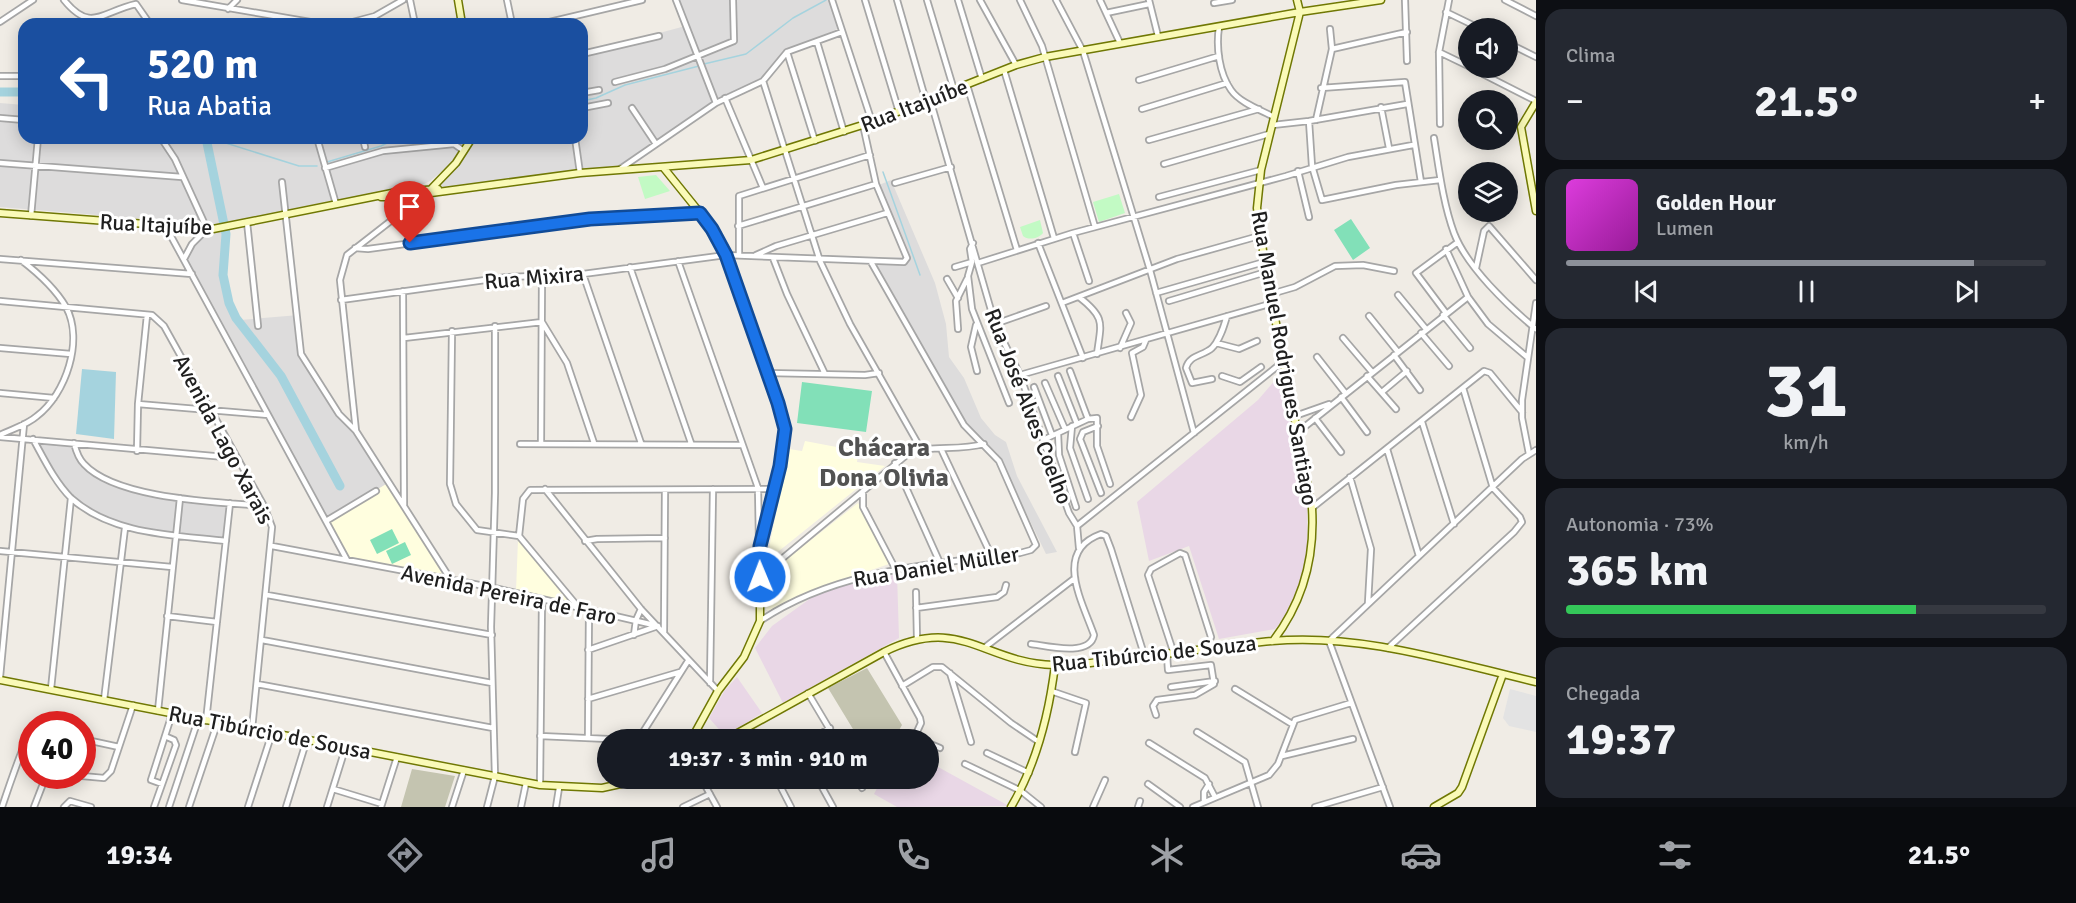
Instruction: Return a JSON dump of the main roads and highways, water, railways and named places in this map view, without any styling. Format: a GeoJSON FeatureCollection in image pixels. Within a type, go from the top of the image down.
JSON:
{"type":"FeatureCollection","features":[{"type":"Feature","properties":{"kind":"main road"},"geometry":{"type":"LineString","coordinates":[[458,0],[461,18]]}},
{"type":"Feature","properties":{"kind":"main road","name":"Rua Manuel Rodrigues Santiago"},"geometry":{"type":"LineString","coordinates":[[1273,641],[1294,610],[1300,596],[1314,533],[1312,508],[1285,361],[1259,236],[1258,181],[1300,12],[1297,0]]}},
{"type":"Feature","properties":{"kind":"main road","name":"Rua Itajuíbe"},"geometry":{"type":"LineString","coordinates":[[381,197],[412,196],[580,173],[751,160],[844,132],[1016,65],[1045,57],[1376,0]]}},
{"type":"Feature","properties":{"kind":"main road"},"geometry":{"type":"LineString","coordinates":[[1536,102],[1521,127],[1536,211]]}},
{"type":"Feature","properties":{"kind":"main road"},"geometry":{"type":"LineString","coordinates":[[425,194],[444,175],[469,144]]}},
{"type":"Feature","properties":{"kind":"main road"},"geometry":{"type":"LineString","coordinates":[[663,167],[712,229],[726,255],[785,429],[785,441],[760,546],[760,621],[744,657],[718,691],[696,729]]}},
{"type":"Feature","properties":{"kind":"main road"},"geometry":{"type":"LineString","coordinates":[[412,196],[444,175]]}},
{"type":"Feature","properties":{"kind":"main road","name":"Rua Itajuíbe"},"geometry":{"type":"LineString","coordinates":[[0,213],[207,229],[418,190],[445,190]]}},
{"type":"Feature","properties":{"kind":"main road","name":"Rua Tibúrcio de Souza"},"geometry":{"type":"LineString","coordinates":[[744,729],[884,652],[917,639],[956,638],[1029,662],[1055,665],[1167,655],[1273,641],[1329,641],[1388,648],[1536,682]]}},
{"type":"Feature","properties":{"kind":"main road"},"geometry":{"type":"LineString","coordinates":[[1011,807],[1029,773],[1039,742],[1055,665]]}},
{"type":"Feature","properties":{"kind":"main road"},"geometry":{"type":"LineString","coordinates":[[1434,807],[1458,793],[1462,787],[1503,674]]}},
{"type":"Feature","properties":{"kind":"main road","name":"Rua Tibúrcio de Sousa"},"geometry":{"type":"LineString","coordinates":[[0,679],[134,705],[206,722],[346,746],[526,783],[560,788],[597,788]]}},
{"type":"Feature","properties":{"kind":"water"},"geometry":{"type":"Polygon","coordinates":[[[82,369],[116,372],[114,439],[76,434],[82,369]]]}},
{"type":"Feature","properties":{"kind":"waterway"},"geometry":{"type":"LineString","coordinates":[[704,64],[746,54],[793,18],[826,0]]}},
{"type":"Feature","properties":{"kind":"waterway"},"geometry":{"type":"LineString","coordinates":[[588,100],[625,85],[699,66]]}},
{"type":"Feature","properties":{"kind":"waterway"},"geometry":{"type":"LineString","coordinates":[[0,92],[18,92]]}},
{"type":"Feature","properties":{"kind":"waterway"},"geometry":{"type":"LineString","coordinates":[[207,144],[226,234],[223,275],[229,303],[236,318],[281,376],[340,486]]}},
{"type":"Feature","properties":{"kind":"waterway"},"geometry":{"type":"LineString","coordinates":[[229,144],[299,166],[317,166]]}},
{"type":"Feature","properties":{"kind":"waterway"},"geometry":{"type":"LineString","coordinates":[[327,162],[385,144]]}},
{"type":"Feature","properties":{"kind":"waterway"},"geometry":{"type":"LineString","coordinates":[[883,172],[920,275]]}},
{"type":"Feature","properties":{"kind":"district","name":"Chácara Dona Olivia"},"geometry":{"type":"Point","coordinates":[884,462]}}]}
